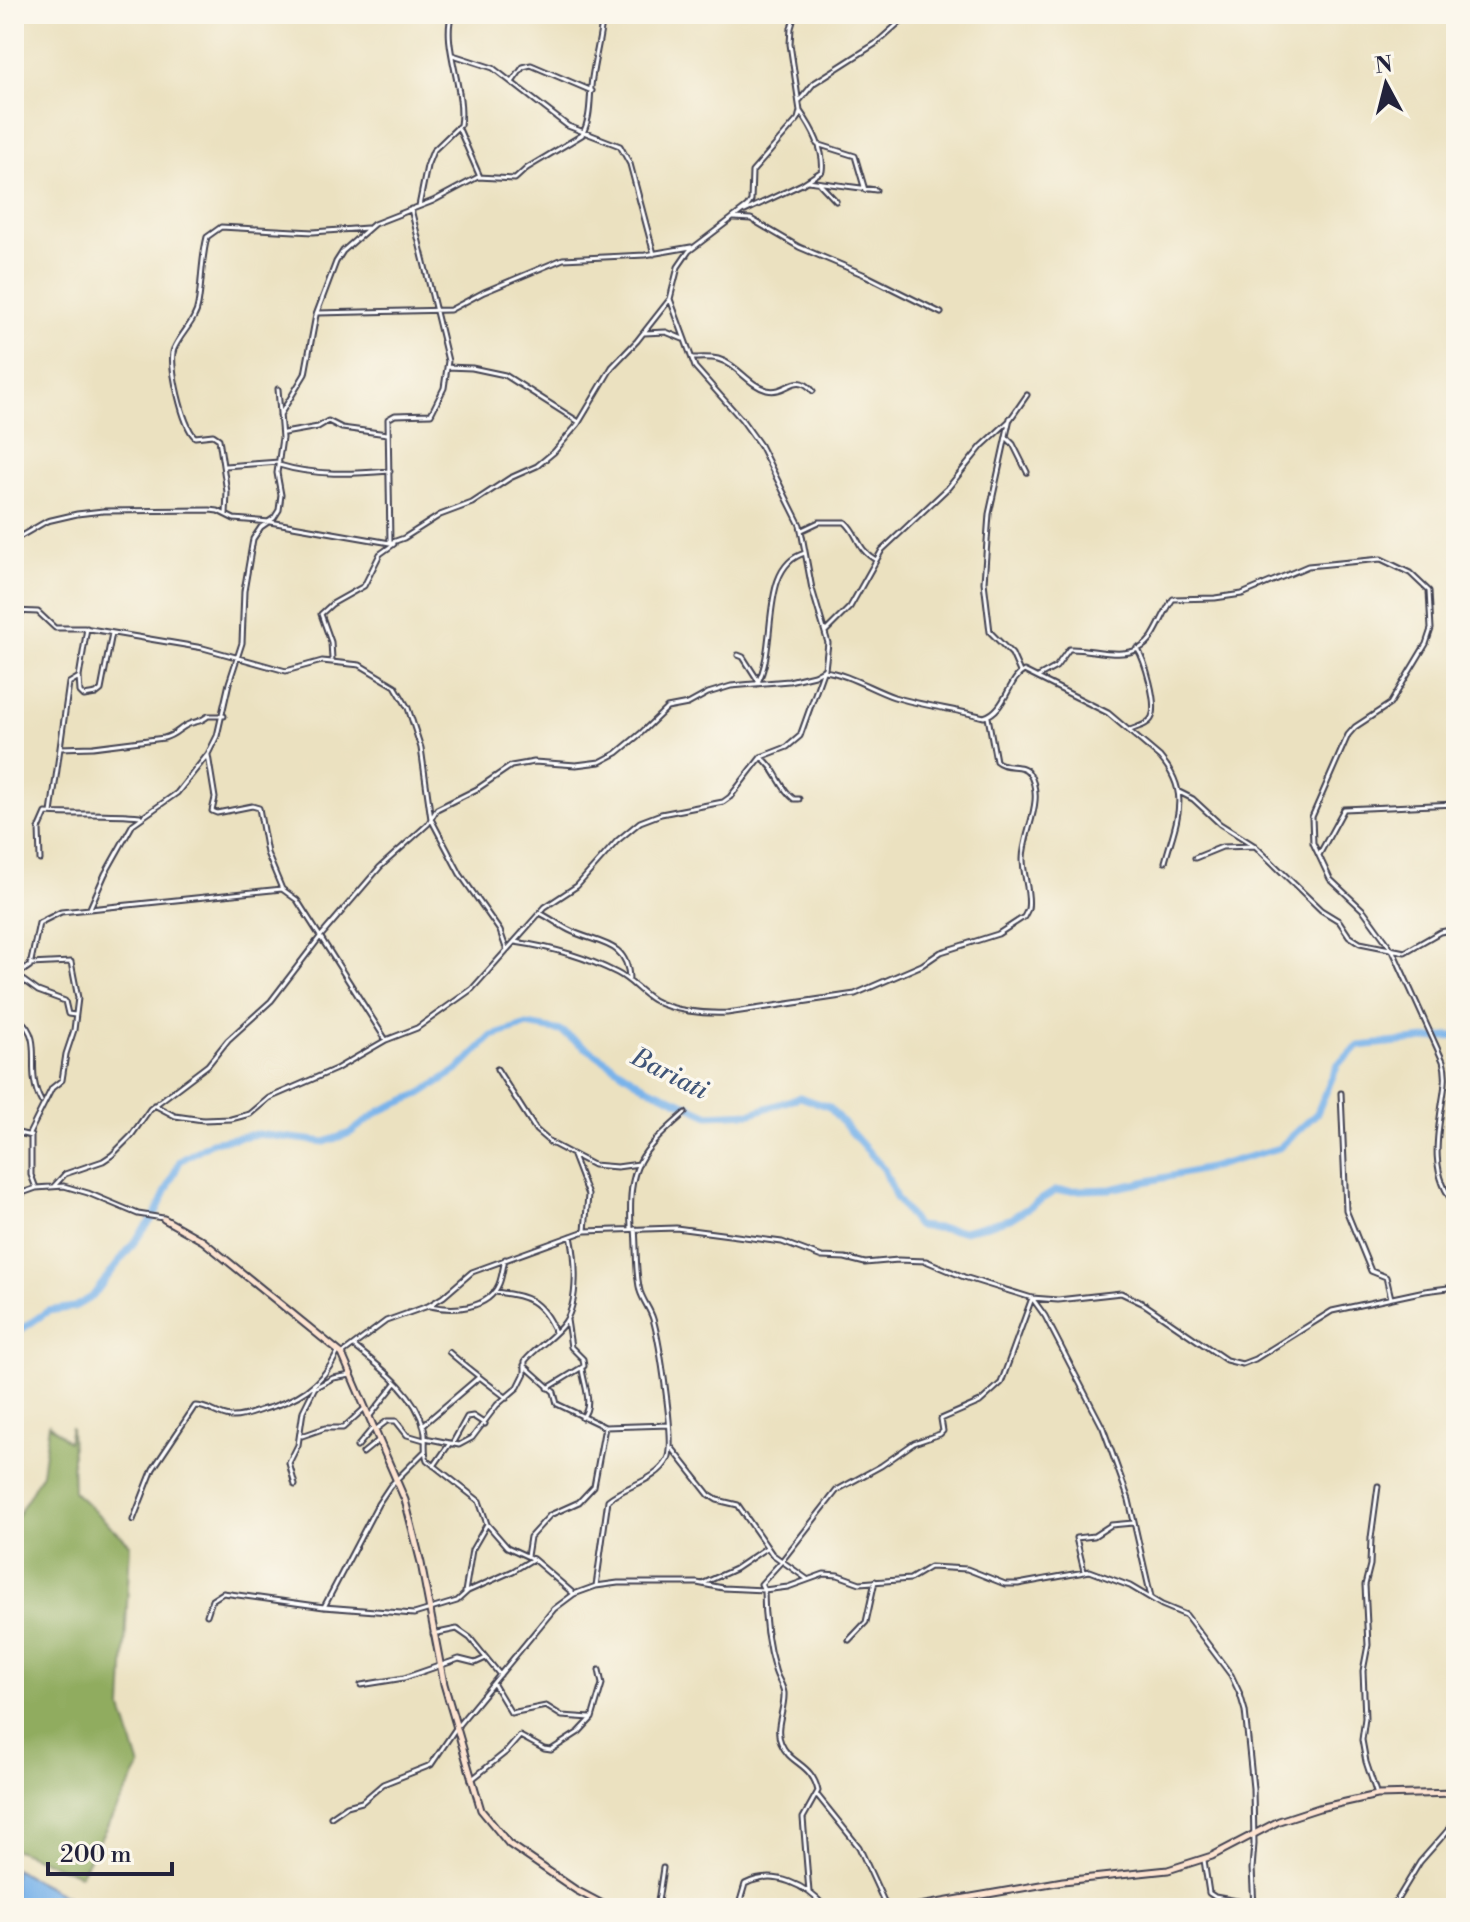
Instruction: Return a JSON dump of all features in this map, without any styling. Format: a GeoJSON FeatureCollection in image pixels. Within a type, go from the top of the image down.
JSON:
{"type":"FeatureCollection","features":[{"type":"Feature","properties":{"kind":"street"},"geometry":{"type":"LineString","coordinates":[[419,206],[433,151],[458,128],[462,116],[448,29],[452,14]]}},
{"type":"Feature","properties":{"kind":"street"},"geometry":{"type":"LineString","coordinates":[[226,515],[225,466],[217,437],[210,434],[195,437],[186,425],[181,413],[173,358],[174,348],[198,308],[200,269],[207,237],[216,229],[234,226],[313,232],[368,228],[480,177],[515,179],[527,168],[585,132],[603,14]]}},
{"type":"Feature","properties":{"kind":"street"},"geometry":{"type":"LineString","coordinates":[[744,211],[751,201],[752,172],[798,119],[799,101],[790,44],[795,14]]}},
{"type":"Feature","properties":{"kind":"street"},"geometry":{"type":"LineString","coordinates":[[799,101],[814,83],[875,44],[909,14]]}},
{"type":"Feature","properties":{"kind":"street"},"geometry":{"type":"LineString","coordinates":[[1439,14],[1449,23]]}},
{"type":"Feature","properties":{"kind":"street"},"geometry":{"type":"LineString","coordinates":[[453,55],[493,68],[513,81],[554,118],[624,149],[654,254]]}},
{"type":"Feature","properties":{"kind":"street"},"geometry":{"type":"LineString","coordinates":[[513,81],[523,67],[531,65],[592,91]]}},
{"type":"Feature","properties":{"kind":"street"},"geometry":{"type":"LineString","coordinates":[[332,661],[331,642],[321,614],[364,586],[380,554],[433,518],[472,503],[514,476],[537,466],[561,446],[612,367],[670,299],[678,267],[693,246],[744,211],[808,181],[823,168],[813,130],[800,111]]}},
{"type":"Feature","properties":{"kind":"street"},"geometry":{"type":"LineString","coordinates":[[458,128],[480,177]]}},
{"type":"Feature","properties":{"kind":"street"},"geometry":{"type":"LineString","coordinates":[[817,144],[855,156],[865,190]]}},
{"type":"Feature","properties":{"kind":"street"},"geometry":{"type":"LineString","coordinates":[[808,181],[876,190]]}},
{"type":"Feature","properties":{"kind":"street"},"geometry":{"type":"LineString","coordinates":[[820,184],[836,201]]}},
{"type":"Feature","properties":{"kind":"street"},"geometry":{"type":"LineString","coordinates":[[390,543],[388,419],[392,416],[427,416],[433,412],[444,388],[447,367],[411,209]]}},
{"type":"Feature","properties":{"kind":"street"},"geometry":{"type":"LineString","coordinates":[[734,218],[751,219],[799,247],[941,313]]}},
{"type":"Feature","properties":{"kind":"street"},"geometry":{"type":"LineString","coordinates":[[280,415],[305,374],[317,313],[339,256],[368,228]]}},
{"type":"Feature","properties":{"kind":"street"},"geometry":{"type":"LineString","coordinates":[[317,313],[455,308],[557,260],[654,254],[693,246]]}},
{"type":"Feature","properties":{"kind":"street"},"geometry":{"type":"LineString","coordinates":[[154,1105],[175,1116],[203,1120],[231,1119],[250,1114],[269,1098],[336,1069],[386,1040],[417,1028],[472,989],[540,913],[587,876],[617,841],[640,822],[661,814],[723,802],[761,757],[787,747],[800,736],[828,655],[801,530],[760,445],[742,420],[705,381],[691,358],[670,299]]}},
{"type":"Feature","properties":{"kind":"street"},"geometry":{"type":"LineString","coordinates":[[643,333],[666,332],[683,339]]}},
{"type":"Feature","properties":{"kind":"street"},"geometry":{"type":"LineString","coordinates":[[691,358],[719,359],[766,390],[777,390],[801,381],[813,391]]}},
{"type":"Feature","properties":{"kind":"street"},"geometry":{"type":"LineString","coordinates":[[447,367],[472,368],[505,375],[579,422]]}},
{"type":"Feature","properties":{"kind":"street"},"geometry":{"type":"LineString","coordinates":[[90,908],[133,824],[172,798],[208,754],[224,716],[229,683],[244,634],[244,591],[253,539],[261,527],[278,514],[280,504],[282,434],[278,389]]}},
{"type":"Feature","properties":{"kind":"street"},"geometry":{"type":"LineString","coordinates":[[825,632],[850,607],[876,560],[904,527],[934,503],[1027,395]]}},
{"type":"Feature","properties":{"kind":"street"},"geometry":{"type":"LineString","coordinates":[[1010,418],[989,514],[984,582],[990,632],[1012,654],[1020,673]]}},
{"type":"Feature","properties":{"kind":"street"},"geometry":{"type":"LineString","coordinates":[[282,434],[318,427],[329,421],[342,428],[387,434]]}},
{"type":"Feature","properties":{"kind":"street"},"geometry":{"type":"LineString","coordinates":[[1007,438],[1027,472]]}},
{"type":"Feature","properties":{"kind":"street"},"geometry":{"type":"LineString","coordinates":[[225,466],[279,463],[294,470],[358,475],[390,471]]}},
{"type":"Feature","properties":{"kind":"street"},"geometry":{"type":"LineString","coordinates":[[14,540],[47,521],[92,512],[210,510],[234,519],[397,542]]}},
{"type":"Feature","properties":{"kind":"street"},"geometry":{"type":"LineString","coordinates":[[801,530],[819,522],[845,522],[862,550],[876,560]]}},
{"type":"Feature","properties":{"kind":"street"},"geometry":{"type":"LineString","coordinates":[[758,683],[767,653],[776,578],[792,558],[806,553]]}},
{"type":"Feature","properties":{"kind":"street"},"geometry":{"type":"LineString","coordinates":[[1038,677],[1056,667],[1069,649],[1108,654],[1137,648],[1148,642],[1173,599],[1242,594],[1308,566],[1381,559],[1410,573],[1429,591],[1431,629],[1426,644],[1390,704],[1348,735],[1318,801],[1311,832],[1330,879],[1364,911],[1391,949],[1445,1069],[1437,1161],[1444,1190],[1456,1206]]}},
{"type":"Feature","properties":{"kind":"street"},"geometry":{"type":"LineString","coordinates":[[14,611],[38,612],[55,628],[87,628],[203,648],[286,671],[311,662],[332,661],[360,665],[385,679],[400,691],[408,708],[424,761],[431,819],[460,874],[500,931],[506,950]]}},
{"type":"Feature","properties":{"kind":"street"},"geometry":{"type":"LineString","coordinates":[[87,628],[79,677],[82,695],[101,691],[112,633]]}},
{"type":"Feature","properties":{"kind":"street"},"geometry":{"type":"LineString","coordinates":[[1130,730],[1148,722],[1153,713],[1146,670],[1137,648]]}},
{"type":"Feature","properties":{"kind":"street"},"geometry":{"type":"LineString","coordinates":[[738,655],[743,657],[758,683]]}},
{"type":"Feature","properties":{"kind":"street"},"geometry":{"type":"LineString","coordinates":[[54,1186],[65,1174],[112,1155],[131,1136],[143,1115],[208,1065],[228,1040],[271,1001],[320,937],[390,855],[431,819],[437,809],[477,789],[507,768],[534,762],[563,765],[600,762],[640,734],[667,708],[688,704],[731,686],[809,676],[824,670],[925,706],[964,710],[988,717]]}},
{"type":"Feature","properties":{"kind":"street"},"geometry":{"type":"LineString","coordinates":[[988,717],[995,712],[1024,671],[1108,713],[1130,730],[1167,765],[1179,792],[1179,813],[1165,862]]}},
{"type":"Feature","properties":{"kind":"street"},"geometry":{"type":"LineString","coordinates":[[51,813],[69,683],[79,677]]}},
{"type":"Feature","properties":{"kind":"street"},"geometry":{"type":"LineString","coordinates":[[60,748],[164,738],[174,736],[188,724],[200,723],[208,716],[224,716]]}},
{"type":"Feature","properties":{"kind":"street"},"geometry":{"type":"LineString","coordinates":[[515,942],[603,966],[629,979],[653,1000],[676,1008],[714,1014],[855,994],[922,965],[941,952],[998,934],[1024,917],[1029,902],[1023,873],[1023,847],[1033,812],[1033,782],[1024,767],[1004,766],[996,761],[988,717]]}},
{"type":"Feature","properties":{"kind":"street"},"geometry":{"type":"LineString","coordinates":[[208,754],[215,798],[212,811],[217,813],[252,806],[259,808],[267,853],[282,889],[297,900],[386,1040]]}},
{"type":"Feature","properties":{"kind":"street"},"geometry":{"type":"LineString","coordinates":[[761,757],[774,769],[789,796],[799,799]]}},
{"type":"Feature","properties":{"kind":"street"},"geometry":{"type":"LineString","coordinates":[[1179,792],[1193,799],[1220,824],[1255,846],[1321,910],[1339,921],[1352,939],[1375,947],[1407,951],[1440,932],[1456,929]]}},
{"type":"Feature","properties":{"kind":"street"},"geometry":{"type":"LineString","coordinates":[[1319,855],[1344,809],[1456,804]]}},
{"type":"Feature","properties":{"kind":"street"},"geometry":{"type":"LineString","coordinates":[[40,860],[39,829],[46,814],[62,816],[80,812],[141,816]]}},
{"type":"Feature","properties":{"kind":"street"},"geometry":{"type":"LineString","coordinates":[[1195,858],[1222,847],[1255,846]]}},
{"type":"Feature","properties":{"kind":"street"},"geometry":{"type":"LineString","coordinates":[[42,1103],[32,1078],[34,1039],[20,1020],[20,976],[30,964],[42,921],[61,912],[90,908],[282,889]]}},
{"type":"Feature","properties":{"kind":"street"},"geometry":{"type":"LineString","coordinates":[[540,913],[615,949],[626,960],[629,979]]}},
{"type":"Feature","properties":{"kind":"street"},"geometry":{"type":"LineString","coordinates":[[30,964],[72,963],[78,991],[62,1080],[42,1103],[29,1134],[31,1175],[36,1188]]}},
{"type":"Feature","properties":{"kind":"street"},"geometry":{"type":"LineString","coordinates":[[14,975],[20,976],[38,991],[65,1001],[68,1014],[75,1015]]}},
{"type":"Feature","properties":{"kind":"street"},"geometry":{"type":"LineString","coordinates":[[497,1069],[536,1130],[573,1156],[605,1167],[639,1164]]}},
{"type":"Feature","properties":{"kind":"street"},"geometry":{"type":"LineString","coordinates":[[1341,1093],[1346,1210],[1371,1271],[1386,1277],[1391,1298]]}},
{"type":"Feature","properties":{"kind":"street"},"geometry":{"type":"LineString","coordinates":[[596,1586],[608,1500],[628,1486],[646,1479],[668,1461],[670,1425],[653,1319],[638,1281],[630,1189],[639,1164],[652,1142],[685,1113]]}},
{"type":"Feature","properties":{"kind":"street"},"geometry":{"type":"LineString","coordinates":[[14,1132],[29,1134]]}},
{"type":"Feature","properties":{"kind":"street"},"geometry":{"type":"LineString","coordinates":[[573,1156],[588,1195],[585,1231]]}},
{"type":"Feature","properties":{"kind":"street"},"geometry":{"type":"LineString","coordinates":[[14,1196],[36,1188],[54,1186],[88,1193],[138,1214],[164,1219],[203,1241],[340,1352],[398,1480],[419,1552],[428,1611],[456,1728],[486,1819],[509,1844],[576,1890],[610,1908]]}},
{"type":"Feature","properties":{"kind":"street"},"geometry":{"type":"LineString","coordinates":[[295,1485],[289,1463],[300,1436],[303,1411],[315,1386],[340,1352],[354,1346],[386,1321],[428,1306],[443,1297],[472,1272],[585,1231],[676,1228],[782,1242],[822,1257],[865,1263],[926,1261],[964,1277],[1032,1298],[1058,1300],[1121,1293],[1144,1304],[1226,1360],[1242,1364],[1332,1311],[1456,1287]]}},
{"type":"Feature","properties":{"kind":"street"},"geometry":{"type":"LineString","coordinates":[[571,1235],[575,1279],[567,1320],[571,1347],[584,1361],[582,1369],[588,1401],[587,1412],[582,1418]]}},
{"type":"Feature","properties":{"kind":"street"},"geometry":{"type":"LineString","coordinates":[[428,1306],[467,1309],[494,1292],[500,1282],[505,1259]]}},
{"type":"Feature","properties":{"kind":"street"},"geometry":{"type":"LineString","coordinates":[[494,1292],[509,1293],[536,1302],[555,1332]]}},
{"type":"Feature","properties":{"kind":"street"},"geometry":{"type":"LineString","coordinates":[[1032,1298],[1059,1342],[1103,1428],[1135,1523],[1151,1597]]}},
{"type":"Feature","properties":{"kind":"street"},"geometry":{"type":"LineString","coordinates":[[887,1908],[859,1847],[817,1795],[813,1774],[787,1752],[780,1741],[778,1730],[784,1692],[768,1643],[761,1584],[837,1490],[881,1466],[914,1443],[940,1434],[943,1431],[941,1419],[980,1402],[1001,1383],[1032,1298]]}},
{"type":"Feature","properties":{"kind":"street"},"geometry":{"type":"LineString","coordinates":[[357,1447],[374,1429],[387,1421],[396,1421],[407,1435],[451,1444],[465,1443],[485,1424],[497,1405],[518,1387],[524,1376],[524,1365],[538,1345],[567,1320]]}},
{"type":"Feature","properties":{"kind":"street"},"geometry":{"type":"LineString","coordinates":[[354,1346],[411,1400],[423,1425],[427,1460],[479,1501],[487,1524],[507,1547],[533,1559],[574,1594]]}},
{"type":"Feature","properties":{"kind":"street"},"geometry":{"type":"LineString","coordinates":[[449,1352],[507,1398]]}},
{"type":"Feature","properties":{"kind":"street"},"geometry":{"type":"LineString","coordinates":[[524,1365],[555,1394],[557,1404],[582,1418],[605,1427],[670,1425]]}},
{"type":"Feature","properties":{"kind":"street"},"geometry":{"type":"LineString","coordinates":[[548,1388],[582,1369]]}},
{"type":"Feature","properties":{"kind":"street"},"geometry":{"type":"LineString","coordinates":[[133,1520],[153,1469],[195,1406],[207,1407],[223,1415],[239,1416],[291,1400],[333,1378],[351,1375]]}},
{"type":"Feature","properties":{"kind":"street"},"geometry":{"type":"LineString","coordinates":[[423,1425],[478,1378]]}},
{"type":"Feature","properties":{"kind":"street"},"geometry":{"type":"LineString","coordinates":[[369,1417],[396,1383]]}},
{"type":"Feature","properties":{"kind":"street"},"geometry":{"type":"LineString","coordinates":[[300,1436],[325,1428],[343,1428],[365,1408]]}},
{"type":"Feature","properties":{"kind":"street"},"geometry":{"type":"LineString","coordinates":[[434,1466],[467,1417],[473,1416],[485,1424]]}},
{"type":"Feature","properties":{"kind":"street"},"geometry":{"type":"LineString","coordinates":[[527,1556],[530,1537],[550,1515],[579,1502],[594,1486],[605,1427]]}},
{"type":"Feature","properties":{"kind":"street"},"geometry":{"type":"LineString","coordinates":[[363,1453],[379,1440]]}},
{"type":"Feature","properties":{"kind":"street"},"geometry":{"type":"LineString","coordinates":[[670,1445],[709,1495],[738,1505],[767,1547],[781,1562],[807,1579]]}},
{"type":"Feature","properties":{"kind":"street"},"geometry":{"type":"LineString","coordinates":[[324,1607],[362,1530],[386,1492],[425,1451]]}},
{"type":"Feature","properties":{"kind":"street"},"geometry":{"type":"LineString","coordinates":[[1377,1795],[1362,1740],[1365,1718],[1363,1671],[1368,1645],[1365,1585],[1378,1486]]}},
{"type":"Feature","properties":{"kind":"street"},"geometry":{"type":"LineString","coordinates":[[1084,1571],[1076,1538],[1094,1536],[1111,1525],[1135,1523]]}},
{"type":"Feature","properties":{"kind":"street"},"geometry":{"type":"LineString","coordinates":[[464,1595],[472,1550],[487,1524]]}},
{"type":"Feature","properties":{"kind":"street"},"geometry":{"type":"LineString","coordinates":[[704,1583],[735,1569],[767,1547]]}},
{"type":"Feature","properties":{"kind":"street"},"geometry":{"type":"LineString","coordinates":[[207,1615],[212,1600],[223,1593],[407,1615],[457,1601],[476,1586],[533,1559]]}},
{"type":"Feature","properties":{"kind":"street"},"geometry":{"type":"LineString","coordinates":[[331,1817],[347,1806],[362,1802],[383,1784],[431,1765],[456,1728],[554,1609],[574,1594],[596,1586],[704,1583],[723,1588],[764,1590],[788,1587],[824,1574],[838,1575],[860,1583],[910,1579],[930,1567],[967,1569],[1005,1584],[1084,1571],[1095,1572],[1182,1612],[1194,1623],[1231,1675],[1240,1694],[1245,1711],[1252,1775],[1254,1908]]}},
{"type":"Feature","properties":{"kind":"street"},"geometry":{"type":"LineString","coordinates":[[849,1640],[865,1625],[875,1581]]}},
{"type":"Feature","properties":{"kind":"street"},"geometry":{"type":"LineString","coordinates":[[433,1634],[457,1629],[470,1638],[500,1675]]}},
{"type":"Feature","properties":{"kind":"street"},"geometry":{"type":"LineString","coordinates":[[361,1685],[404,1678],[459,1659],[475,1663],[486,1658]]}},
{"type":"Feature","properties":{"kind":"street"},"geometry":{"type":"LineString","coordinates":[[471,1780],[506,1752],[520,1736],[551,1750],[579,1732],[592,1718],[602,1684],[599,1670]]}},
{"type":"Feature","properties":{"kind":"street"},"geometry":{"type":"LineString","coordinates":[[493,1683],[511,1713],[546,1706],[562,1716],[592,1718]]}},
{"type":"Feature","properties":{"kind":"street"},"geometry":{"type":"LineString","coordinates":[[908,1908],[1063,1881],[1168,1870],[1204,1860],[1295,1815],[1377,1795],[1456,1793]]}},
{"type":"Feature","properties":{"kind":"street"},"geometry":{"type":"LineString","coordinates":[[809,1892],[803,1818],[817,1795]]}},
{"type":"Feature","properties":{"kind":"street"},"geometry":{"type":"LineString","coordinates":[[1385,1908],[1397,1900],[1420,1862],[1456,1821]]}},
{"type":"Feature","properties":{"kind":"street"},"geometry":{"type":"LineString","coordinates":[[1450,1830],[1456,1836]]}},
{"type":"Feature","properties":{"kind":"street"},"geometry":{"type":"LineString","coordinates":[[1204,1860],[1209,1893],[1243,1902]]}},
{"type":"Feature","properties":{"kind":"street"},"geometry":{"type":"LineString","coordinates":[[657,1908],[663,1868]]}},
{"type":"Feature","properties":{"kind":"street"},"geometry":{"type":"LineString","coordinates":[[738,1908],[743,1886],[755,1879],[787,1880],[809,1892],[826,1908]]}},
{"type":"Feature","properties":{"kind":"green space"},"geometry":{"type":"Polygon","coordinates":[[[49,1424],[68,1442],[71,1427],[73,1491],[130,1544],[122,1709],[140,1767],[80,1875],[14,1849],[14,1522],[42,1473],[49,1424]]]}},
{"type":"Feature","properties":{"kind":"water"},"geometry":{"type":"Polygon","coordinates":[[[14,1869],[68,1897],[78,1908],[14,1908],[14,1869]]]}},
{"type":"Feature","properties":{"kind":"waterway"},"geometry":{"type":"LineString","coordinates":[[14,32],[27,14]]}},
{"type":"Feature","properties":{"kind":"waterway","name":"Bariati"},"geometry":{"type":"LineString","coordinates":[[14,1339],[19,1331],[48,1311],[74,1307],[92,1297],[155,1215],[180,1161],[212,1142],[257,1134],[325,1142],[350,1133],[380,1111],[420,1094],[459,1069],[492,1036],[527,1025],[561,1031],[641,1084],[709,1115],[752,1113],[800,1097],[829,1107],[884,1169],[896,1198],[917,1226],[964,1231],[1010,1219],[1055,1191],[1111,1189],[1209,1168],[1279,1148],[1317,1113],[1338,1064],[1359,1046],[1456,1036]]}}]}
